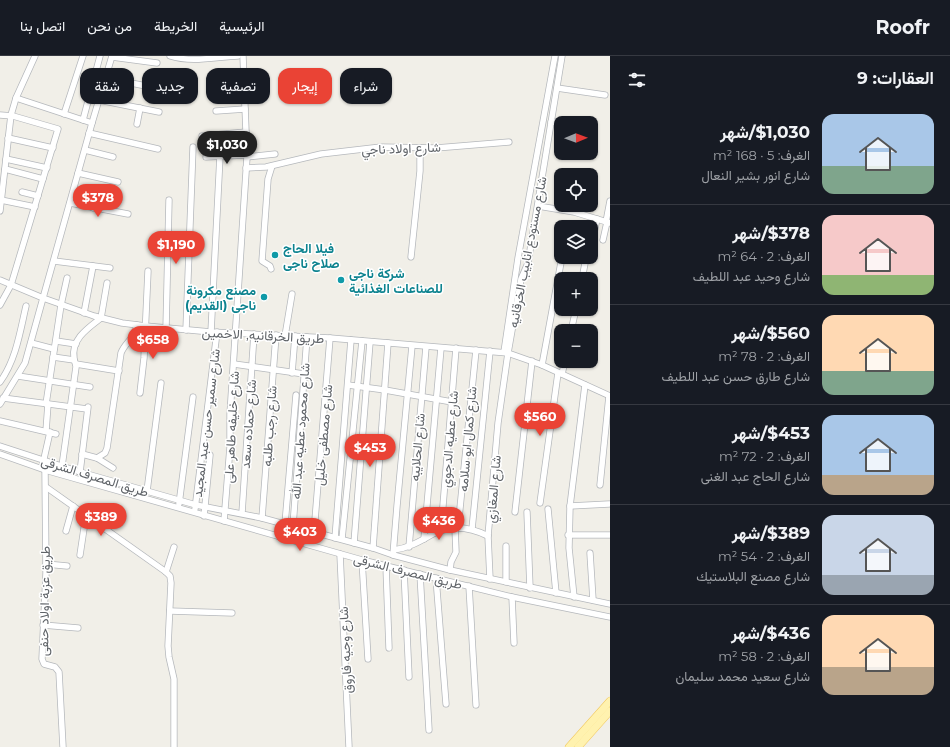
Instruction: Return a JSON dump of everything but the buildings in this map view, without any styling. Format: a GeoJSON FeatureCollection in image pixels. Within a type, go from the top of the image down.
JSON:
{"type":"FeatureCollection","features":[{"type":"Feature","properties":{"kind":"main road"},"geometry":{"type":"LineString","coordinates":[[569,747],[610,701]]}},
{"type":"Feature","properties":{"kind":"main road"},"geometry":{"type":"LineString","coordinates":[[578,747],[610,711]]}},
{"type":"Feature","properties":{"kind":"street"},"geometry":{"type":"LineString","coordinates":[[0,211],[11,115],[16,98],[35,56]]}},
{"type":"Feature","properties":{"kind":"street"},"geometry":{"type":"LineString","coordinates":[[64,114],[83,56]]}},
{"type":"Feature","properties":{"kind":"street"},"geometry":{"type":"LineString","coordinates":[[83,120],[100,56]]}},
{"type":"Feature","properties":{"kind":"street"},"geometry":{"type":"LineString","coordinates":[[109,68],[112,56],[157,63]]}},
{"type":"Feature","properties":{"kind":"street"},"geometry":{"type":"LineString","coordinates":[[170,56],[179,59],[193,60],[238,56]]}},
{"type":"Feature","properties":{"kind":"street","name":"شارع خليفه طاهر على"},"geometry":{"type":"LineString","coordinates":[[224,522],[247,156],[243,56]]}},
{"type":"Feature","properties":{"kind":"street","name":"شارع مستودع انابيب الخرقانيه"},"geometry":{"type":"LineString","coordinates":[[506,352],[518,258],[555,56]]}},
{"type":"Feature","properties":{"kind":"street","name":"شارع مستودع انابيب الخرقانيه"},"geometry":{"type":"LineString","coordinates":[[506,352],[521,279],[528,263],[562,56]]}},
{"type":"Feature","properties":{"kind":"street"},"geometry":{"type":"LineString","coordinates":[[557,88],[605,95]]}},
{"type":"Feature","properties":{"kind":"street"},"geometry":{"type":"LineString","coordinates":[[16,98],[92,124]]}},
{"type":"Feature","properties":{"kind":"street"},"geometry":{"type":"LineString","coordinates":[[0,404],[25,363],[98,104]]}},
{"type":"Feature","properties":{"kind":"street"},"geometry":{"type":"LineString","coordinates":[[120,104],[159,112]]}},
{"type":"Feature","properties":{"kind":"street"},"geometry":{"type":"LineString","coordinates":[[137,124],[140,108]]}},
{"type":"Feature","properties":{"kind":"street"},"geometry":{"type":"LineString","coordinates":[[216,111],[245,109]]}},
{"type":"Feature","properties":{"kind":"street"},"geometry":{"type":"LineString","coordinates":[[0,115],[11,115],[57,128],[58,130],[11,285],[0,305]]}},
{"type":"Feature","properties":{"kind":"street"},"geometry":{"type":"LineString","coordinates":[[202,136],[246,132]]}},
{"type":"Feature","properties":{"kind":"street"},"geometry":{"type":"LineString","coordinates":[[89,133],[158,149]]}},
{"type":"Feature","properties":{"kind":"street"},"geometry":{"type":"LineString","coordinates":[[8,138],[53,148]]}},
{"type":"Feature","properties":{"kind":"street","name":"شارع اولاد ناجي"},"geometry":{"type":"LineString","coordinates":[[246,168],[272,166],[321,154],[381,147],[420,148],[509,142]]}},
{"type":"Feature","properties":{"kind":"street"},"geometry":{"type":"LineString","coordinates":[[186,330],[193,147]]}},
{"type":"Feature","properties":{"kind":"street"},"geometry":{"type":"LineString","coordinates":[[411,257],[420,171],[420,148]]}},
{"type":"Feature","properties":{"kind":"street"},"geometry":{"type":"LineString","coordinates":[[85,150],[113,157]]}},
{"type":"Feature","properties":{"kind":"street"},"geometry":{"type":"LineString","coordinates":[[206,157],[275,154]]}},
{"type":"Feature","properties":{"kind":"street","name":"شارع سمير حسن عبد المجيد"},"geometry":{"type":"LineString","coordinates":[[195,513],[214,332],[220,156]]}},
{"type":"Feature","properties":{"kind":"street"},"geometry":{"type":"LineString","coordinates":[[6,159],[46,168]]}},
{"type":"Feature","properties":{"kind":"street"},"geometry":{"type":"LineString","coordinates":[[271,269],[270,266],[262,261],[268,179],[272,166]]}},
{"type":"Feature","properties":{"kind":"street"},"geometry":{"type":"LineString","coordinates":[[5,169],[44,179]]}},
{"type":"Feature","properties":{"kind":"street"},"geometry":{"type":"LineString","coordinates":[[78,173],[118,182]]}},
{"type":"Feature","properties":{"kind":"street"},"geometry":{"type":"LineString","coordinates":[[93,208],[97,188]]}},
{"type":"Feature","properties":{"kind":"street"},"geometry":{"type":"LineString","coordinates":[[22,192],[38,196]]}},
{"type":"Feature","properties":{"kind":"street"},"geometry":{"type":"LineString","coordinates":[[1,200],[35,207]]}},
{"type":"Feature","properties":{"kind":"street"},"geometry":{"type":"LineString","coordinates":[[166,329],[169,200]]}},
{"type":"Feature","properties":{"kind":"street"},"geometry":{"type":"LineString","coordinates":[[603,240],[608,222],[610,201]]}},
{"type":"Feature","properties":{"kind":"street"},"geometry":{"type":"LineString","coordinates":[[70,204],[128,214]]}},
{"type":"Feature","properties":{"kind":"street"},"geometry":{"type":"LineString","coordinates":[[538,206],[574,212],[608,222]]}},
{"type":"Feature","properties":{"kind":"street"},"geometry":{"type":"LineString","coordinates":[[54,261],[110,268]]}},
{"type":"Feature","properties":{"kind":"street"},"geometry":{"type":"LineString","coordinates":[[542,365],[561,264]]}},
{"type":"Feature","properties":{"kind":"street"},"geometry":{"type":"LineString","coordinates":[[84,313],[92,266]]}},
{"type":"Feature","properties":{"kind":"street"},"geometry":{"type":"LineString","coordinates":[[140,392],[144,358],[148,271]]}},
{"type":"Feature","properties":{"kind":"street","name":"طريق عزبة اولاد حنفى"},"geometry":{"type":"LineString","coordinates":[[63,747],[60,674],[57,668],[43,662],[46,564],[46,487],[43,469],[48,432],[47,404],[49,381],[61,305],[67,278]]}},
{"type":"Feature","properties":{"kind":"street","name":"طريق الخرقانيه, الاخمين"},"geometry":{"type":"LineString","coordinates":[[0,280],[84,313],[137,325],[166,329],[330,338],[412,346],[506,352],[542,365],[585,386],[610,396]]}},
{"type":"Feature","properties":{"kind":"street"},"geometry":{"type":"LineString","coordinates":[[62,466],[74,385],[76,344],[81,334],[101,318],[107,283]]}},
{"type":"Feature","properties":{"kind":"street"},"geometry":{"type":"LineString","coordinates":[[285,336],[292,294]]}},
{"type":"Feature","properties":{"kind":"street"},"geometry":{"type":"LineString","coordinates":[[0,382],[7,373],[13,361],[26,306]]}},
{"type":"Feature","properties":{"kind":"street"},"geometry":{"type":"LineString","coordinates":[[97,458],[105,453],[107,448],[122,350],[134,336],[137,325]]}},
{"type":"Feature","properties":{"kind":"street","name":"شارع حماده سعد"},"geometry":{"type":"LineString","coordinates":[[242,513],[254,334]]}},
{"type":"Feature","properties":{"kind":"street","name":"شارع رجب طلبه"},"geometry":{"type":"LineString","coordinates":[[262,518],[276,335]]}},
{"type":"Feature","properties":{"kind":"street"},"geometry":{"type":"LineString","coordinates":[[292,373],[295,336]]}},
{"type":"Feature","properties":{"kind":"street","name":"شارع محمود عطيه عبد الله"},"geometry":{"type":"LineString","coordinates":[[293,526],[307,337]]}},
{"type":"Feature","properties":{"kind":"street","name":"شارع مصطفى خليل"},"geometry":{"type":"LineString","coordinates":[[314,532],[330,338]]}},
{"type":"Feature","properties":{"kind":"street"},"geometry":{"type":"LineString","coordinates":[[335,538],[351,340]]}},
{"type":"Feature","properties":{"kind":"street"},"geometry":{"type":"LineString","coordinates":[[56,341],[76,344]]}},
{"type":"Feature","properties":{"kind":"street"},"geometry":{"type":"LineString","coordinates":[[342,540],[362,341]]}},
{"type":"Feature","properties":{"kind":"street"},"geometry":{"type":"LineString","coordinates":[[31,342],[54,349]]}},
{"type":"Feature","properties":{"kind":"street"},"geometry":{"type":"LineString","coordinates":[[354,543],[370,342]]}},
{"type":"Feature","properties":{"kind":"street"},"geometry":{"type":"LineString","coordinates":[[373,548],[388,343]]}},
{"type":"Feature","properties":{"kind":"street"},"geometry":{"type":"LineString","coordinates":[[412,346],[394,553],[442,530],[456,528],[472,529],[488,536]]}},
{"type":"Feature","properties":{"kind":"street","name":"شارع الحلايبه"},"geometry":{"type":"LineString","coordinates":[[409,547],[426,347]]}},
{"type":"Feature","properties":{"kind":"street"},"geometry":{"type":"LineString","coordinates":[[424,539],[441,348]]}},
{"type":"Feature","properties":{"kind":"street","name":"شارع عطيه الدجوي"},"geometry":{"type":"LineString","coordinates":[[442,530],[456,348]]}},
{"type":"Feature","properties":{"kind":"street","name":"شارع كمال ابو سلامه"},"geometry":{"type":"LineString","coordinates":[[450,570],[451,562],[456,552],[456,528],[476,350]]}},
{"type":"Feature","properties":{"kind":"street"},"geometry":{"type":"LineString","coordinates":[[472,529],[490,351]]}},
{"type":"Feature","properties":{"kind":"street","name":"شارع المغازي"},"geometry":{"type":"LineString","coordinates":[[490,579],[488,536],[506,352]]}},
{"type":"Feature","properties":{"kind":"street"},"geometry":{"type":"LineString","coordinates":[[53,357],[119,371]]}},
{"type":"Feature","properties":{"kind":"street"},"geometry":{"type":"LineString","coordinates":[[515,512],[532,361]]}},
{"type":"Feature","properties":{"kind":"street","name":"شارع مصطفى خليل"},"geometry":{"type":"LineString","coordinates":[[234,364],[304,374]]}},
{"type":"Feature","properties":{"kind":"street"},"geometry":{"type":"LineString","coordinates":[[540,503],[560,374],[562,368]]}},
{"type":"Feature","properties":{"kind":"street"},"geometry":{"type":"LineString","coordinates":[[0,371],[7,373]]}},
{"type":"Feature","properties":{"kind":"street"},"geometry":{"type":"LineString","coordinates":[[18,376],[90,387]]}},
{"type":"Feature","properties":{"kind":"street"},"geometry":{"type":"LineString","coordinates":[[147,491],[162,383]]}},
{"type":"Feature","properties":{"kind":"street"},"geometry":{"type":"LineString","coordinates":[[348,385],[452,402]]}},
{"type":"Feature","properties":{"kind":"street"},"geometry":{"type":"LineString","coordinates":[[574,597],[568,535],[570,506],[585,386]]}},
{"type":"Feature","properties":{"kind":"street"},"geometry":{"type":"LineString","coordinates":[[278,536],[283,523],[296,395]]}},
{"type":"Feature","properties":{"kind":"street"},"geometry":{"type":"LineString","coordinates":[[600,486],[610,396]]}},
{"type":"Feature","properties":{"kind":"street"},"geometry":{"type":"LineString","coordinates":[[3,398],[87,408],[80,472]]}},
{"type":"Feature","properties":{"kind":"street"},"geometry":{"type":"LineString","coordinates":[[179,508],[193,398]]}},
{"type":"Feature","properties":{"kind":"street"},"geometry":{"type":"LineString","coordinates":[[0,421],[56,434]]}},
{"type":"Feature","properties":{"kind":"street","name":"طريق المصرف الشرقى"},"geometry":{"type":"LineString","coordinates":[[0,446],[80,472],[196,505],[242,513],[283,523],[450,570],[610,604]]}},
{"type":"Feature","properties":{"kind":"street","name":"طريق المصرف الشرقى"},"geometry":{"type":"LineString","coordinates":[[0,454],[43,469],[224,522],[362,560],[512,597],[610,617]]}},
{"type":"Feature","properties":{"kind":"street"},"geometry":{"type":"LineString","coordinates":[[82,454],[97,458],[113,468]]}},
{"type":"Feature","properties":{"kind":"street"},"geometry":{"type":"LineString","coordinates":[[204,516],[210,455]]}},
{"type":"Feature","properties":{"kind":"street"},"geometry":{"type":"LineString","coordinates":[[46,487],[166,572],[171,579],[168,652],[174,679],[174,747]]}},
{"type":"Feature","properties":{"kind":"street"},"geometry":{"type":"LineString","coordinates":[[570,506],[610,504]]}},
{"type":"Feature","properties":{"kind":"street"},"geometry":{"type":"LineString","coordinates":[[66,531],[73,506]]}},
{"type":"Feature","properties":{"kind":"street"},"geometry":{"type":"LineString","coordinates":[[548,508],[556,593]]}},
{"type":"Feature","properties":{"kind":"street"},"geometry":{"type":"LineString","coordinates":[[527,512],[530,588]]}},
{"type":"Feature","properties":{"kind":"street"},"geometry":{"type":"LineString","coordinates":[[80,555],[86,515]]}},
{"type":"Feature","properties":{"kind":"street"},"geometry":{"type":"LineString","coordinates":[[568,535],[610,535]]}},
{"type":"Feature","properties":{"kind":"street"},"geometry":{"type":"LineString","coordinates":[[506,546],[506,582]]}},
{"type":"Feature","properties":{"kind":"street"},"geometry":{"type":"LineString","coordinates":[[166,572],[174,547]]}},
{"type":"Feature","properties":{"kind":"street"},"geometry":{"type":"LineString","coordinates":[[590,553],[593,600]]}},
{"type":"Feature","properties":{"kind":"street","name":"شارع وجيه فاروق"},"geometry":{"type":"LineString","coordinates":[[340,554],[349,747]]}},
{"type":"Feature","properties":{"kind":"street"},"geometry":{"type":"LineString","coordinates":[[362,560],[368,659]]}},
{"type":"Feature","properties":{"kind":"street"},"geometry":{"type":"LineString","coordinates":[[46,564],[67,566]]}},
{"type":"Feature","properties":{"kind":"street"},"geometry":{"type":"LineString","coordinates":[[386,566],[389,648]]}},
{"type":"Feature","properties":{"kind":"street"},"geometry":{"type":"LineString","coordinates":[[404,570],[409,677]]}},
{"type":"Feature","properties":{"kind":"street"},"geometry":{"type":"LineString","coordinates":[[420,574],[428,730]]}},
{"type":"Feature","properties":{"kind":"street"},"geometry":{"type":"LineString","coordinates":[[436,578],[446,704]]}},
{"type":"Feature","properties":{"kind":"street"},"geometry":{"type":"LineString","coordinates":[[469,586],[476,705]]}},
{"type":"Feature","properties":{"kind":"street"},"geometry":{"type":"LineString","coordinates":[[512,597],[514,643]]}},
{"type":"Feature","properties":{"kind":"street"},"geometry":{"type":"LineString","coordinates":[[170,611],[232,614]]}},
{"type":"Feature","properties":{"kind":"street"},"geometry":{"type":"LineString","coordinates":[[43,625],[78,628]]}},
{"type":"Feature","properties":{"kind":"place","name":"فيلا الحاج صلاح ناجى"},"geometry":{"type":"Point","coordinates":[275,255]}},
{"type":"Feature","properties":{"kind":"place","name":"شركة ناجى للصناعات الغذائية"},"geometry":{"type":"Point","coordinates":[341,280]}},
{"type":"Feature","properties":{"kind":"place","name":"مصنع مكرونة ناجى (القديم)"},"geometry":{"type":"Point","coordinates":[264,297]}}]}
